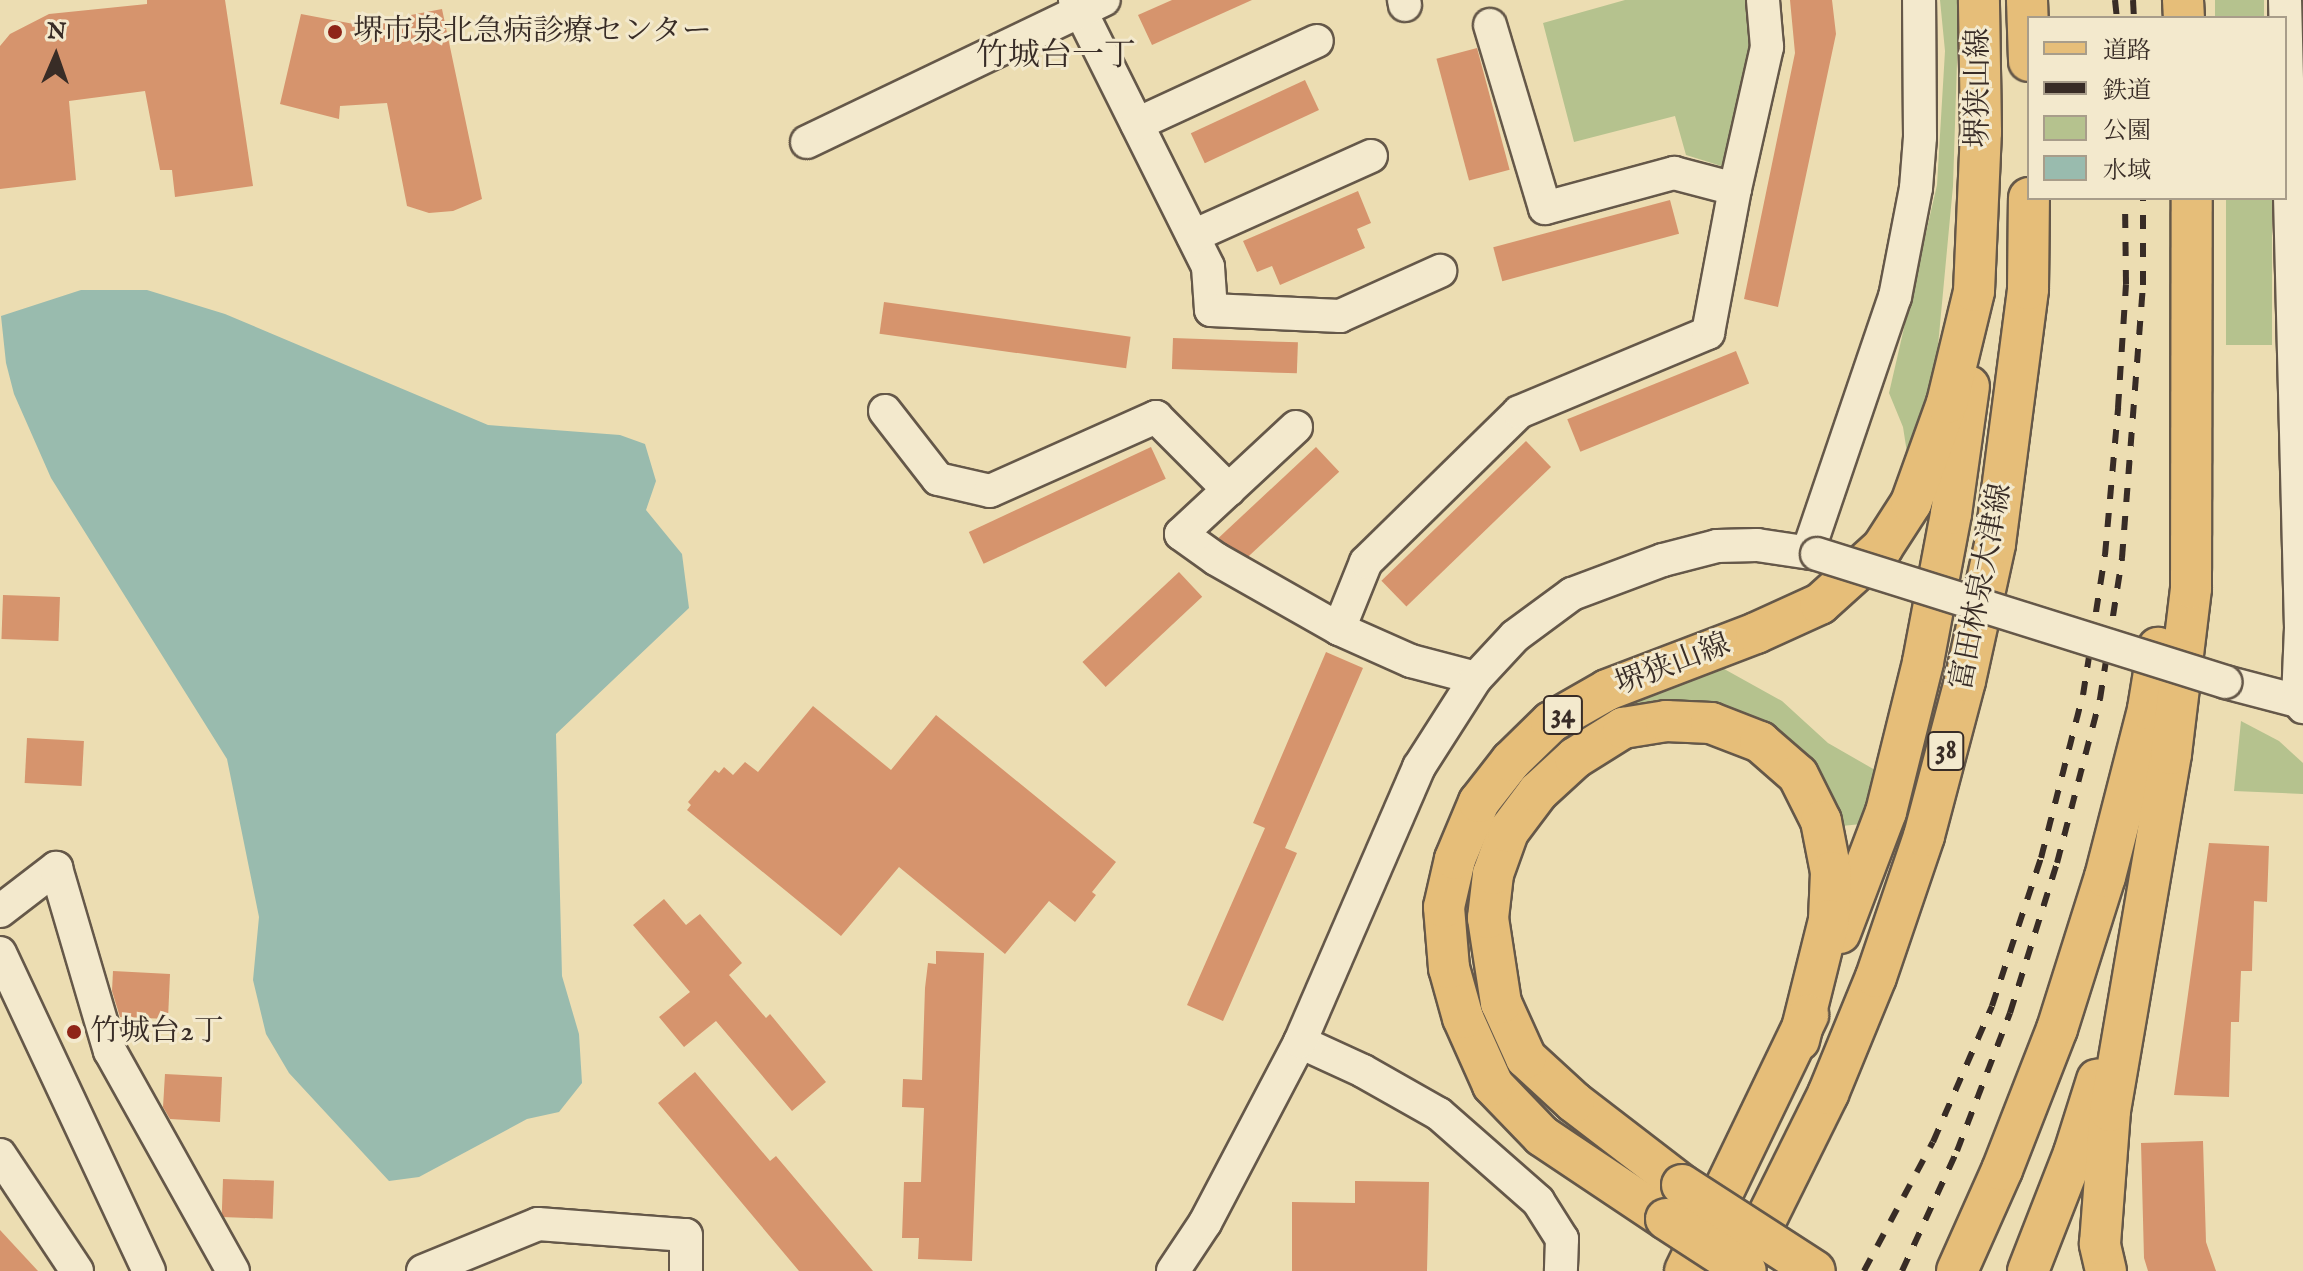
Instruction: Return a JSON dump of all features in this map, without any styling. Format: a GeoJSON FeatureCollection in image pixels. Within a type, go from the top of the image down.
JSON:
{"type":"FeatureCollection","features":[{"type":"Feature","properties":{"kind":"main road","name":"堺狭山線"},"geometry":{"type":"LineString","coordinates":[[1815,1271],[1542,1136],[1493,1085],[1463,1018],[1449,968],[1444,907],[1455,859],[1479,802],[1511,761],[1551,722],[1607,690],[1756,633],[1820,604],[1882,548],[1911,503],[1947,403],[1974,291],[1981,132],[1979,0]]}},
{"type":"Feature","properties":{"kind":"main road","name":"富田林泉大津線"},"geometry":{"type":"LineString","coordinates":[[1744,1271],[1828,1094],[1876,977],[1928,822],[1965,681],[1995,544],[2028,289],[2029,200]]}},
{"type":"Feature","properties":{"kind":"main road"},"geometry":{"type":"LineString","coordinates":[[2106,1271],[2100,1244],[2110,1111],[2171,754],[2191,588],[2192,200]]}},
{"type":"Feature","properties":{"kind":"main road"},"geometry":{"type":"LineString","coordinates":[[1957,1271],[2002,1170],[2057,1029],[2105,877],[2148,709],[2171,564],[2193,286]]}},
{"type":"Feature","properties":{"kind":"main road","name":"38"},"geometry":{"type":"LineString","coordinates":[[1685,1271],[1799,1040],[1886,812],[1923,662],[1968,415],[1974,291]]}},
{"type":"Feature","properties":{"kind":"main road","name":"堺狭山線"},"geometry":{"type":"LineString","coordinates":[[1744,1271],[1526,1058],[1501,1003],[1491,955],[1488,918],[1493,874],[1508,832],[1538,792],[1575,758],[1623,728],[1666,721],[1711,723],[1760,742],[1798,775],[1821,821],[1831,872],[1829,920],[1799,1040]]}},
{"type":"Feature","properties":{"kind":"main road"},"geometry":{"type":"LineString","coordinates":[[2028,1271],[2074,1153],[2108,1044],[2153,859]]}},
{"type":"Feature","properties":{"kind":"main road"},"geometry":{"type":"LineString","coordinates":[[1666,1271],[1745,1151]]}},
{"type":"Feature","properties":{"kind":"street"},"geometry":{"type":"LineString","coordinates":[[1339,629],[1366,562],[1519,412],[1708,333],[1735,189],[1767,47],[1763,0]]}},
{"type":"Feature","properties":{"kind":"street"},"geometry":{"type":"LineString","coordinates":[[1812,553],[1895,297],[1916,188],[1920,137],[1919,0]]}},
{"type":"Feature","properties":{"kind":"street"},"geometry":{"type":"LineString","coordinates":[[807,142],[1086,4],[1137,124],[1208,267],[1211,310],[1340,316],[1440,271]]}},
{"type":"Feature","properties":{"kind":"street"},"geometry":{"type":"LineString","coordinates":[[1490,25],[1545,208],[1674,173],[1735,189]]}},
{"type":"Feature","properties":{"kind":"street"},"geometry":{"type":"LineString","coordinates":[[1137,124],[1317,41]]}},
{"type":"Feature","properties":{"kind":"street"},"geometry":{"type":"LineString","coordinates":[[1173,1271],[1205,1223],[1300,1042],[1419,767],[1476,678],[1515,636],[1572,594],[1663,560],[1717,546],[1757,545],[1812,553],[2300,704],[2300,450],[2287,60]]}},
{"type":"Feature","properties":{"kind":"street"},"geometry":{"type":"LineString","coordinates":[[1193,236],[1371,156]]}},
{"type":"Feature","properties":{"kind":"street"},"geometry":{"type":"LineString","coordinates":[[885,411],[938,479],[990,491],[1156,417],[1229,490]]}},
{"type":"Feature","properties":{"kind":"street"},"geometry":{"type":"LineString","coordinates":[[1296,427],[1181,534],[1216,559],[1339,629],[1411,661],[1476,678]]}},
{"type":"Feature","properties":{"kind":"street"},"geometry":{"type":"LineString","coordinates":[[0,911],[56,868],[110,1051],[233,1271]]}},
{"type":"Feature","properties":{"kind":"street"},"geometry":{"type":"LineString","coordinates":[[0,953],[149,1271]]}},
{"type":"Feature","properties":{"kind":"street"},"geometry":{"type":"LineString","coordinates":[[1300,1042],[1363,1071],[1439,1114],[1538,1201],[1562,1239],[1561,1271]]}},
{"type":"Feature","properties":{"kind":"street"},"geometry":{"type":"LineString","coordinates":[[0,1155],[77,1271]]}},
{"type":"Feature","properties":{"kind":"street"},"geometry":{"type":"LineString","coordinates":[[423,1271],[538,1224],[686,1235],[686,1271]]}},
{"type":"Feature","properties":{"kind":"green space"},"geometry":{"type":"Polygon","coordinates":[[[1625,0],[1752,0],[1759,47],[1731,169],[1686,155],[1675,116],[1574,142],[1543,23],[1625,0]]]}},
{"type":"Feature","properties":{"kind":"green space"},"geometry":{"type":"Polygon","coordinates":[[[1940,0],[1959,0],[1953,186],[1936,367],[1923,439],[1908,459],[1903,427],[1889,393],[1937,185],[1945,51],[1940,0]]]}},
{"type":"Feature","properties":{"kind":"green space"},"geometry":{"type":"Polygon","coordinates":[[[2215,0],[2264,0],[2264,16],[2215,16],[2215,0]]]}},
{"type":"Feature","properties":{"kind":"green space"},"geometry":{"type":"Polygon","coordinates":[[[2226,200],[2272,200],[2272,345],[2226,345],[2226,200]]]}},
{"type":"Feature","properties":{"kind":"green space"},"geometry":{"type":"Polygon","coordinates":[[[1717,665],[1782,701],[1828,743],[1882,774],[1862,824],[1841,826],[1735,713],[1675,700],[1637,704],[1604,719],[1594,712],[1717,665]]]}},
{"type":"Feature","properties":{"kind":"green space"},"geometry":{"type":"Polygon","coordinates":[[[2241,721],[2279,741],[2303,763],[2303,794],[2234,791],[2241,721]]]}},
{"type":"Feature","properties":{"kind":"water"},"geometry":{"type":"Polygon","coordinates":[[[81,290],[147,290],[225,314],[488,425],[620,435],[645,444],[656,481],[646,510],[682,554],[689,608],[556,734],[562,976],[579,1034],[582,1083],[559,1112],[527,1119],[419,1177],[389,1181],[289,1073],[266,1034],[253,980],[259,917],[227,759],[51,478],[14,394],[6,363],[1,316],[81,290]]]}},
{"type":"Feature","properties":{"kind":"building"},"geometry":{"type":"Polygon","coordinates":[[[147,0],[225,0],[253,186],[175,197],[172,170],[160,170],[145,91],[69,101],[76,180],[0,189],[0,46],[10,34],[49,14],[147,4],[147,0]]]}},
{"type":"Feature","properties":{"kind":"building"},"geometry":{"type":"Polygon","coordinates":[[[1172,0],[1252,0],[1152,45],[1138,15],[1172,0]]]}},
{"type":"Feature","properties":{"kind":"building"},"geometry":{"type":"Polygon","coordinates":[[[1790,0],[1832,0],[1836,34],[1778,307],[1744,299],[1795,53],[1790,0]]]}},
{"type":"Feature","properties":{"kind":"building"},"geometry":{"type":"Polygon","coordinates":[[[442,9],[482,199],[453,211],[429,213],[407,206],[387,103],[340,106],[339,119],[280,104],[301,14],[359,25],[442,9]]]}},
{"type":"Feature","properties":{"kind":"building"},"geometry":{"type":"Polygon","coordinates":[[[1477,48],[1510,170],[1469,181],[1436,59],[1477,48]]]}},
{"type":"Feature","properties":{"kind":"building"},"geometry":{"type":"Polygon","coordinates":[[[1305,80],[1319,110],[1205,163],[1191,133],[1305,80]]]}},
{"type":"Feature","properties":{"kind":"building"},"geometry":{"type":"Polygon","coordinates":[[[1358,191],[1371,223],[1357,229],[1365,248],[1280,285],[1272,266],[1257,272],[1243,241],[1358,191]]]}},
{"type":"Feature","properties":{"kind":"building"},"geometry":{"type":"Polygon","coordinates":[[[1670,200],[1679,234],[1502,281],[1493,247],[1670,200]]]}},
{"type":"Feature","properties":{"kind":"building"},"geometry":{"type":"Polygon","coordinates":[[[884,302],[1131,337],[1126,368],[880,334],[884,302]]]}},
{"type":"Feature","properties":{"kind":"building"},"geometry":{"type":"Polygon","coordinates":[[[1173,338],[1298,342],[1297,373],[1172,369],[1173,338]]]}},
{"type":"Feature","properties":{"kind":"building"},"geometry":{"type":"Polygon","coordinates":[[[1736,351],[1749,383],[1580,452],[1567,419],[1736,351]]]}},
{"type":"Feature","properties":{"kind":"building"},"geometry":{"type":"Polygon","coordinates":[[[1526,441],[1551,467],[1406,607],[1381,581],[1526,441]]]}},
{"type":"Feature","properties":{"kind":"building"},"geometry":{"type":"Polygon","coordinates":[[[1151,447],[1166,479],[984,564],[969,532],[1151,447]]]}},
{"type":"Feature","properties":{"kind":"building"},"geometry":{"type":"Polygon","coordinates":[[[1316,447],[1339,472],[1242,563],[1219,538],[1316,447]]]}},
{"type":"Feature","properties":{"kind":"building"},"geometry":{"type":"Polygon","coordinates":[[[1179,572],[1202,597],[1106,687],[1082,662],[1179,572]]]}},
{"type":"Feature","properties":{"kind":"building"},"geometry":{"type":"Polygon","coordinates":[[[3,595],[60,597],[58,641],[1,639],[3,595]]]}},
{"type":"Feature","properties":{"kind":"building"},"geometry":{"type":"Polygon","coordinates":[[[1326,652],[1363,668],[1285,848],[1297,853],[1223,1021],[1187,1005],[1265,828],[1253,823],[1326,652]]]}},
{"type":"Feature","properties":{"kind":"building"},"geometry":{"type":"Polygon","coordinates":[[[813,706],[891,770],[936,715],[1116,862],[1092,892],[1096,895],[1075,922],[1049,901],[1005,954],[899,867],[841,936],[687,810],[691,805],[688,802],[715,770],[719,773],[724,767],[733,775],[745,762],[758,772],[813,706]]]}},
{"type":"Feature","properties":{"kind":"building"},"geometry":{"type":"Polygon","coordinates":[[[27,738],[84,741],[82,786],[25,783],[27,738]]]}},
{"type":"Feature","properties":{"kind":"building"},"geometry":{"type":"Polygon","coordinates":[[[2209,843],[2269,846],[2267,902],[2254,901],[2252,971],[2241,971],[2239,1022],[2231,1022],[2229,1097],[2174,1095],[2209,843]]]}},
{"type":"Feature","properties":{"kind":"building"},"geometry":{"type":"Polygon","coordinates":[[[664,899],[686,925],[700,914],[742,963],[729,975],[766,1018],[770,1014],[826,1082],[792,1111],[716,1021],[684,1047],[659,1017],[690,992],[633,925],[664,899]]]}},
{"type":"Feature","properties":{"kind":"building"},"geometry":{"type":"Polygon","coordinates":[[[936,951],[984,953],[972,1261],[918,1259],[919,1238],[902,1238],[904,1182],[921,1182],[924,1108],[902,1107],[903,1079],[922,1080],[925,988],[928,963],[936,964],[936,951]]]}},
{"type":"Feature","properties":{"kind":"building"},"geometry":{"type":"Polygon","coordinates":[[[113,971],[170,974],[168,1019],[120,1017],[112,991],[113,971]]]}},
{"type":"Feature","properties":{"kind":"building"},"geometry":{"type":"Polygon","coordinates":[[[695,1072],[770,1161],[776,1156],[873,1271],[799,1271],[658,1103],[695,1072]]]}},
{"type":"Feature","properties":{"kind":"building"},"geometry":{"type":"Polygon","coordinates":[[[165,1074],[222,1077],[220,1122],[170,1119],[163,1107],[165,1074]]]}},
{"type":"Feature","properties":{"kind":"building"},"geometry":{"type":"Polygon","coordinates":[[[2203,1141],[2206,1242],[2216,1271],[2148,1271],[2144,1258],[2141,1143],[2203,1141]]]}},
{"type":"Feature","properties":{"kind":"building"},"geometry":{"type":"Polygon","coordinates":[[[223,1179],[274,1181],[273,1219],[222,1217],[223,1179]]]}},
{"type":"Feature","properties":{"kind":"building"},"geometry":{"type":"Polygon","coordinates":[[[1355,1181],[1429,1182],[1427,1271],[1292,1271],[1292,1202],[1355,1203],[1355,1181]]]}},
{"type":"Feature","properties":{"kind":"building"},"geometry":{"type":"Polygon","coordinates":[[[0,1230],[38,1271],[0,1271],[0,1230]]]}},
{"type":"Feature","properties":{"kind":"railway"},"geometry":{"type":"LineString","coordinates":[[2115,0],[2117,16]]}},
{"type":"Feature","properties":{"kind":"railway"},"geometry":{"type":"LineString","coordinates":[[2133,0],[2134,16]]}},
{"type":"Feature","properties":{"kind":"railway"},"geometry":{"type":"LineString","coordinates":[[1864,1271],[1933,1142],[1992,1006],[2041,858],[2083,695],[2105,555],[2118,408],[2126,284],[2125,200]]}},
{"type":"Feature","properties":{"kind":"railway"},"geometry":{"type":"LineString","coordinates":[[1902,1271],[1957,1151],[2010,1013],[2057,863],[2100,699],[2122,558],[2143,285],[2143,200]]}},
{"type":"Feature","properties":{"kind":"place","name":"堺市泉北急病診療センター"},"geometry":{"type":"Point","coordinates":[335,32]}},
{"type":"Feature","properties":{"kind":"place","name":"竹城台2丁"},"geometry":{"type":"Point","coordinates":[74,1032]}},
{"type":"Feature","properties":{"kind":"district","name":"竹城台一丁"},"geometry":{"type":"Point","coordinates":[1056,57]}}]}
